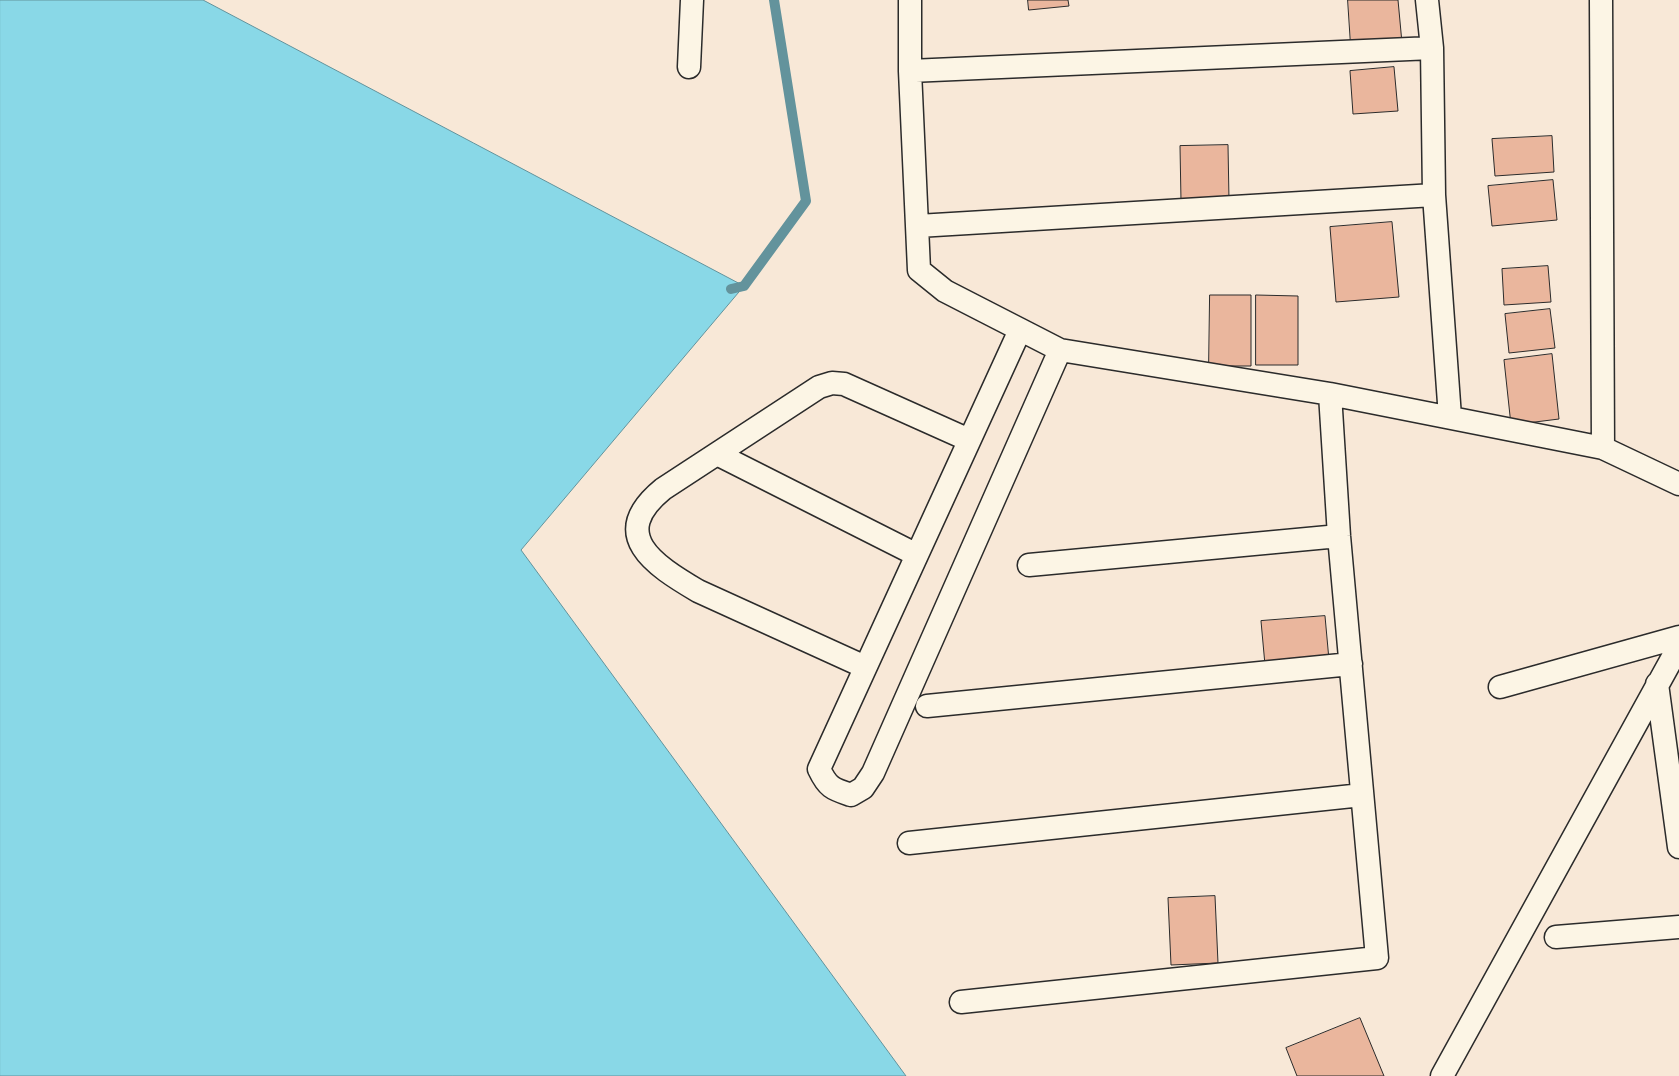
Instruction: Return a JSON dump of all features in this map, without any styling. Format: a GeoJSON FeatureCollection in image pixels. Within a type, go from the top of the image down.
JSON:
{"type":"FeatureCollection","features":[{"type":"Feature","properties":{"kind":"street"},"geometry":{"type":"LineString","coordinates":[[689,67],[692,0]]}},
{"type":"Feature","properties":{"kind":"street"},"geometry":{"type":"LineString","coordinates":[[910,0],[910,71],[919,270],[945,291],[1060,350],[1330,394],[1603,448],[1679,484]]}},
{"type":"Feature","properties":{"kind":"street"},"geometry":{"type":"LineString","coordinates":[[1428,0],[1432,48],[1434,195],[1450,417]]}},
{"type":"Feature","properties":{"kind":"street"},"geometry":{"type":"LineString","coordinates":[[1601,0],[1604,345],[1603,448]]}},
{"type":"Feature","properties":{"kind":"street"},"geometry":{"type":"LineString","coordinates":[[910,71],[1432,48]]}},
{"type":"Feature","properties":{"kind":"street"},"geometry":{"type":"LineString","coordinates":[[918,226],[1434,195]]}},
{"type":"Feature","properties":{"kind":"street"},"geometry":{"type":"LineString","coordinates":[[1020,330],[819,770],[826,782],[833,789],[851,795],[863,788],[873,773],[1060,350]]}},
{"type":"Feature","properties":{"kind":"street"},"geometry":{"type":"LineString","coordinates":[[866,667],[698,591],[664,570],[642,548],[638,536],[639,518],[644,507],[663,489],[819,387],[832,383],[844,384],[969,440]]}},
{"type":"Feature","properties":{"kind":"street"},"geometry":{"type":"LineString","coordinates":[[961,1002],[1377,958],[1339,536],[1330,394]]}},
{"type":"Feature","properties":{"kind":"street"},"geometry":{"type":"LineString","coordinates":[[717,454],[917,555]]}},
{"type":"Feature","properties":{"kind":"street"},"geometry":{"type":"LineString","coordinates":[[1029,565],[1339,536]]}},
{"type":"Feature","properties":{"kind":"street"},"geometry":{"type":"LineString","coordinates":[[1500,687],[1679,637]]}},
{"type":"Feature","properties":{"kind":"street"},"geometry":{"type":"LineString","coordinates":[[1442,1076],[1656,684],[1679,646]]}},
{"type":"Feature","properties":{"kind":"street"},"geometry":{"type":"LineString","coordinates":[[927,706],[1351,664]]}},
{"type":"Feature","properties":{"kind":"street"},"geometry":{"type":"LineString","coordinates":[[1656,684],[1679,847]]}},
{"type":"Feature","properties":{"kind":"street"},"geometry":{"type":"LineString","coordinates":[[909,843],[1362,795]]}},
{"type":"Feature","properties":{"kind":"street"},"geometry":{"type":"LineString","coordinates":[[1556,937],[1679,927]]}},
{"type":"Feature","properties":{"kind":"water"},"geometry":{"type":"Polygon","coordinates":[[[0,0],[203,0],[744,286],[521,550],[906,1076],[0,1076],[0,0]]]}},
{"type":"Feature","properties":{"kind":"building"},"geometry":{"type":"Polygon","coordinates":[[[1028,0],[1068,0],[1069,6],[1029,10],[1028,0]]]}},
{"type":"Feature","properties":{"kind":"building"},"geometry":{"type":"Polygon","coordinates":[[[1348,0],[1398,0],[1402,43],[1351,46],[1348,0]]]}},
{"type":"Feature","properties":{"kind":"building"},"geometry":{"type":"Polygon","coordinates":[[[1394,67],[1398,111],[1353,114],[1350,71],[1394,67]]]}},
{"type":"Feature","properties":{"kind":"building"},"geometry":{"type":"Polygon","coordinates":[[[1552,136],[1554,172],[1495,176],[1492,139],[1552,136]]]}},
{"type":"Feature","properties":{"kind":"building"},"geometry":{"type":"Polygon","coordinates":[[[1228,145],[1229,200],[1181,201],[1180,146],[1228,145]]]}},
{"type":"Feature","properties":{"kind":"building"},"geometry":{"type":"Polygon","coordinates":[[[1553,180],[1557,220],[1492,226],[1488,186],[1553,180]]]}},
{"type":"Feature","properties":{"kind":"building"},"geometry":{"type":"Polygon","coordinates":[[[1392,222],[1399,297],[1336,302],[1330,227],[1392,222]]]}},
{"type":"Feature","properties":{"kind":"building"},"geometry":{"type":"Polygon","coordinates":[[[1548,266],[1551,302],[1504,305],[1502,269],[1548,266]]]}},
{"type":"Feature","properties":{"kind":"building"},"geometry":{"type":"Polygon","coordinates":[[[1210,295],[1251,295],[1251,366],[1209,366],[1210,295]]]}},
{"type":"Feature","properties":{"kind":"building"},"geometry":{"type":"Polygon","coordinates":[[[1256,295],[1298,296],[1298,365],[1256,365],[1256,295]]]}},
{"type":"Feature","properties":{"kind":"building"},"geometry":{"type":"Polygon","coordinates":[[[1550,309],[1555,348],[1509,353],[1505,314],[1550,309]]]}},
{"type":"Feature","properties":{"kind":"building"},"geometry":{"type":"Polygon","coordinates":[[[1552,354],[1559,419],[1511,425],[1504,360],[1552,354]]]}},
{"type":"Feature","properties":{"kind":"building"},"geometry":{"type":"Polygon","coordinates":[[[1325,616],[1329,660],[1265,665],[1261,621],[1325,616]]]}},
{"type":"Feature","properties":{"kind":"building"},"geometry":{"type":"Polygon","coordinates":[[[1215,896],[1218,963],[1171,965],[1168,898],[1215,896]]]}},
{"type":"Feature","properties":{"kind":"building"},"geometry":{"type":"Polygon","coordinates":[[[1360,1018],[1384,1076],[1297,1076],[1286,1048],[1360,1018]]]}},
{"type":"Feature","properties":{"kind":"waterway"},"geometry":{"type":"LineString","coordinates":[[731,289],[744,286],[806,201],[774,0]]}}]}
